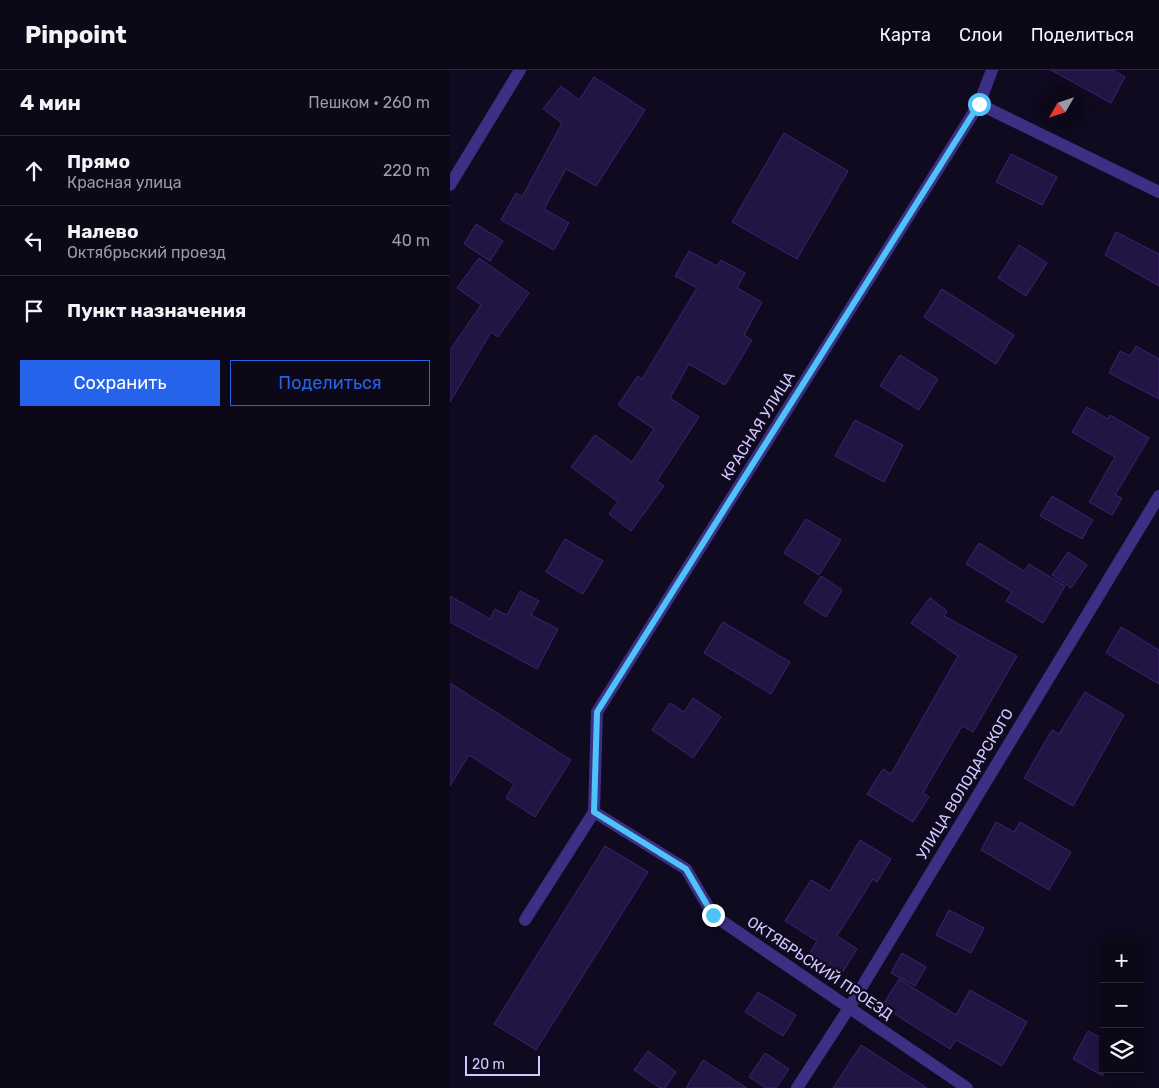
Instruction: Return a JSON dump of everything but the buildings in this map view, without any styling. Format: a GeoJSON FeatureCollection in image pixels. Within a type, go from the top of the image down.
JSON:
{"type":"FeatureCollection","features":[{"type":"Feature","properties":{"kind":"street"},"geometry":{"type":"LineString","coordinates":[[450,185],[520,70]]}},
{"type":"Feature","properties":{"kind":"street","name":"КРАСНАЯ УЛИЦА"},"geometry":{"type":"LineString","coordinates":[[594,812],[597,712],[979,104],[992,70]]}},
{"type":"Feature","properties":{"kind":"street"},"geometry":{"type":"LineString","coordinates":[[979,104],[1159,192]]}},
{"type":"Feature","properties":{"kind":"street","name":"УЛИЦА ВОЛОДАРСКОГО"},"geometry":{"type":"LineString","coordinates":[[797,1088],[849,1008],[1159,496]]}},
{"type":"Feature","properties":{"kind":"street"},"geometry":{"type":"LineString","coordinates":[[525,920],[594,812]]}},
{"type":"Feature","properties":{"kind":"street","name":"ОКТЯБРЬСКИЙ ПРОЕЗД"},"geometry":{"type":"LineString","coordinates":[[594,812],[686,869],[713,915],[967,1088]]}},
{"type":"Feature","properties":{"kind":"route"},"geometry":{"type":"LineString","coordinates":[[713,915],[686,869],[594,812],[597,712],[979,104]]}}]}
